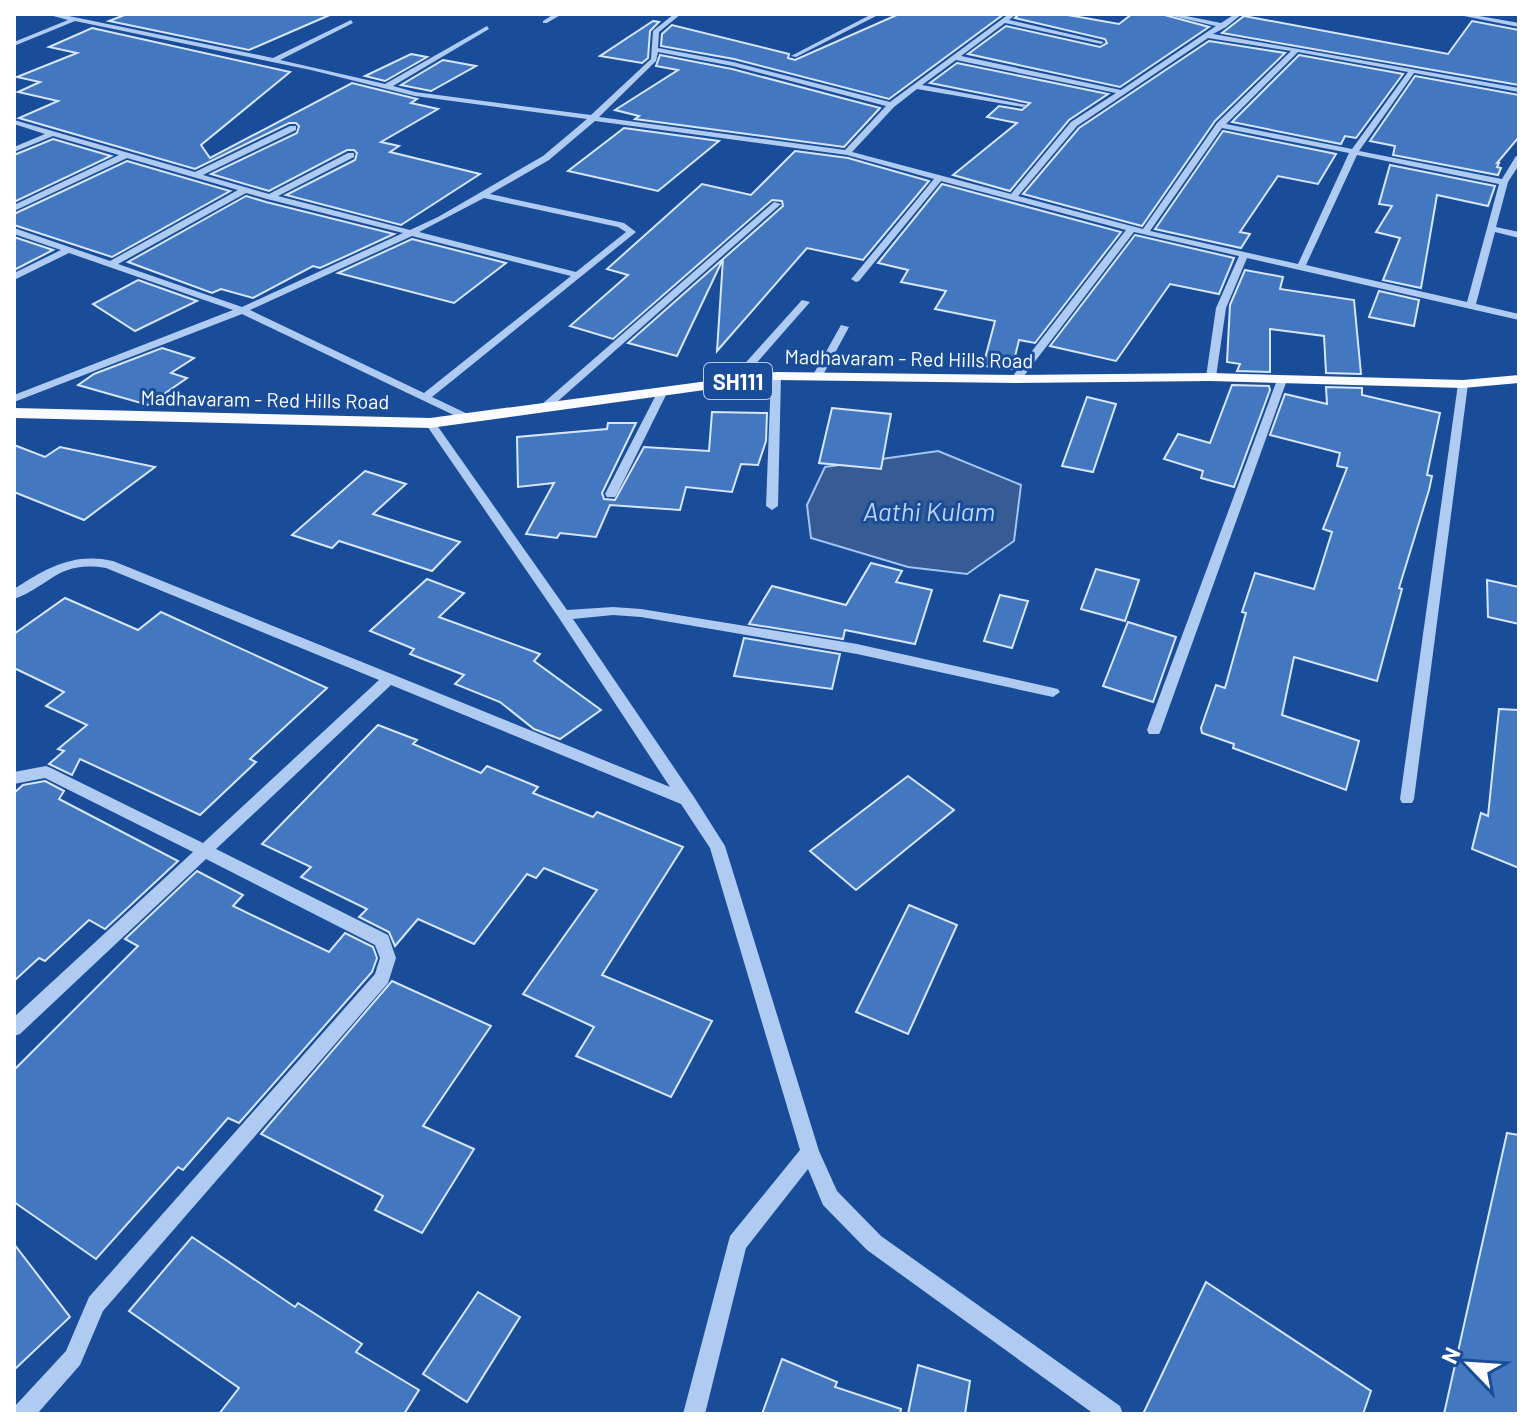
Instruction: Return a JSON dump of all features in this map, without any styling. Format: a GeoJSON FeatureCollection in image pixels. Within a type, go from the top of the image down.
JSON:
{"type":"FeatureCollection","features":[{"type":"Feature","properties":{"kind":"main road","name":"Madhavaram - Red Hills Road"},"geometry":{"type":"LineString","coordinates":[[14,413],[430,423],[776,376],[818,375],[1016,379],[1211,377],[1463,384],[1519,379]]}},
{"type":"Feature","properties":{"kind":"street"},"geometry":{"type":"LineString","coordinates":[[49,14],[274,60],[415,94],[847,153],[1145,232],[1519,317]]}},
{"type":"Feature","properties":{"kind":"street"},"geometry":{"type":"LineString","coordinates":[[545,22],[559,14]]}},
{"type":"Feature","properties":{"kind":"street"},"geometry":{"type":"LineString","coordinates":[[14,399],[242,310],[412,233],[483,195],[546,158],[593,118],[654,60],[656,31],[678,14]]}},
{"type":"Feature","properties":{"kind":"street"},"geometry":{"type":"LineString","coordinates":[[794,56],[877,14]]}},
{"type":"Feature","properties":{"kind":"street"},"geometry":{"type":"LineString","coordinates":[[847,153],[891,105],[1013,14]]}},
{"type":"Feature","properties":{"kind":"street"},"geometry":{"type":"LineString","coordinates":[[1167,14],[1224,26]]}},
{"type":"Feature","properties":{"kind":"street"},"geometry":{"type":"LineString","coordinates":[[1013,197],[1074,124],[1239,14]]}},
{"type":"Feature","properties":{"kind":"street"},"geometry":{"type":"LineString","coordinates":[[1457,14],[1519,25]]}},
{"type":"Feature","properties":{"kind":"street"},"geometry":{"type":"LineString","coordinates":[[14,44],[75,20]]}},
{"type":"Feature","properties":{"kind":"street"},"geometry":{"type":"LineString","coordinates":[[1004,21],[1101,42]]}},
{"type":"Feature","properties":{"kind":"street"},"geometry":{"type":"LineString","coordinates":[[274,60],[351,22]]}},
{"type":"Feature","properties":{"kind":"street"},"geometry":{"type":"LineString","coordinates":[[386,87],[487,28]]}},
{"type":"Feature","properties":{"kind":"street"},"geometry":{"type":"LineString","coordinates":[[1210,36],[1519,90]]}},
{"type":"Feature","properties":{"kind":"street"},"geometry":{"type":"LineString","coordinates":[[654,49],[733,64],[891,105]]}},
{"type":"Feature","properties":{"kind":"street"},"geometry":{"type":"LineString","coordinates":[[1145,232],[1220,125],[1296,50]]}},
{"type":"Feature","properties":{"kind":"street"},"geometry":{"type":"LineString","coordinates":[[954,57],[1122,92]]}},
{"type":"Feature","properties":{"kind":"street"},"geometry":{"type":"LineString","coordinates":[[1301,267],[1354,152],[1413,70]]}},
{"type":"Feature","properties":{"kind":"street"},"geometry":{"type":"LineString","coordinates":[[914,86],[1023,105]]}},
{"type":"Feature","properties":{"kind":"street"},"geometry":{"type":"LineString","coordinates":[[14,122],[270,197],[578,275]]}},
{"type":"Feature","properties":{"kind":"street"},"geometry":{"type":"LineString","coordinates":[[1220,125],[1504,182]]}},
{"type":"Feature","properties":{"kind":"street"},"geometry":{"type":"LineString","coordinates":[[196,175],[293,128]]}},
{"type":"Feature","properties":{"kind":"street"},"geometry":{"type":"LineString","coordinates":[[14,150],[51,134]]}},
{"type":"Feature","properties":{"kind":"street"},"geometry":{"type":"LineString","coordinates":[[14,208],[126,155]]}},
{"type":"Feature","properties":{"kind":"street"},"geometry":{"type":"LineString","coordinates":[[270,197],[351,155]]}},
{"type":"Feature","properties":{"kind":"street"},"geometry":{"type":"LineString","coordinates":[[1471,305],[1504,182],[1519,158]]}},
{"type":"Feature","properties":{"kind":"street"},"geometry":{"type":"LineString","coordinates":[[856,279],[939,178]]}},
{"type":"Feature","properties":{"kind":"street"},"geometry":{"type":"LineString","coordinates":[[111,264],[245,190]]}},
{"type":"Feature","properties":{"kind":"street"},"geometry":{"type":"LineString","coordinates":[[425,397],[632,232],[629,228],[483,195]]}},
{"type":"Feature","properties":{"kind":"street"},"geometry":{"type":"LineString","coordinates":[[545,407],[777,204]]}},
{"type":"Feature","properties":{"kind":"street"},"geometry":{"type":"LineString","coordinates":[[1016,379],[1132,228]]}},
{"type":"Feature","properties":{"kind":"street"},"geometry":{"type":"LineString","coordinates":[[1493,229],[1519,235]]}},
{"type":"Feature","properties":{"kind":"street"},"geometry":{"type":"LineString","coordinates":[[14,231],[242,310],[468,418]]}},
{"type":"Feature","properties":{"kind":"street"},"geometry":{"type":"LineString","coordinates":[[14,277],[69,250]]}},
{"type":"Feature","properties":{"kind":"street"},"geometry":{"type":"LineString","coordinates":[[1211,377],[1221,308],[1244,255]]}},
{"type":"Feature","properties":{"kind":"street"},"geometry":{"type":"LineString","coordinates":[[734,382],[805,302]]}},
{"type":"Feature","properties":{"kind":"street"},"geometry":{"type":"LineString","coordinates":[[818,375],[844,327]]}},
{"type":"Feature","properties":{"kind":"street"},"geometry":{"type":"LineString","coordinates":[[772,506],[776,376]]}},
{"type":"Feature","properties":{"kind":"street"},"geometry":{"type":"LineString","coordinates":[[1154,730],[1282,380]]}},
{"type":"Feature","properties":{"kind":"street"},"geometry":{"type":"LineString","coordinates":[[1407,799],[1463,384]]}},
{"type":"Feature","properties":{"kind":"street"},"geometry":{"type":"LineString","coordinates":[[611,494],[663,391]]}},
{"type":"Feature","properties":{"kind":"street"},"geometry":{"type":"LineString","coordinates":[[430,423],[564,615],[717,846],[810,1152],[830,1198],[874,1243],[1112,1414]]}},
{"type":"Feature","properties":{"kind":"street"},"geometry":{"type":"LineString","coordinates":[[14,595],[66,562],[89,559],[109,564],[689,801]]}},
{"type":"Feature","properties":{"kind":"street"},"geometry":{"type":"LineString","coordinates":[[564,615],[613,611],[641,613],[857,649],[1053,692]]}},
{"type":"Feature","properties":{"kind":"street"},"geometry":{"type":"LineString","coordinates":[[14,1028],[390,678]]}},
{"type":"Feature","properties":{"kind":"street"},"geometry":{"type":"LineString","coordinates":[[14,778],[46,772],[382,940],[388,958],[382,978],[96,1304],[73,1358],[23,1414]]}},
{"type":"Feature","properties":{"kind":"street"},"geometry":{"type":"LineString","coordinates":[[694,1414],[737,1243],[810,1152]]}},
{"type":"Feature","properties":{"kind":"water","name":"Aathi Kulam"},"geometry":{"type":"Polygon","coordinates":[[[938,451],[1021,485],[1014,541],[967,574],[908,567],[811,538],[807,505],[825,467],[938,451]]]}},
{"type":"Feature","properties":{"kind":"building"},"geometry":{"type":"Polygon","coordinates":[[[127,14],[332,14],[249,50],[109,21],[127,14]]]}},
{"type":"Feature","properties":{"kind":"building"},"geometry":{"type":"Polygon","coordinates":[[[899,14],[1004,14],[889,99],[734,59],[661,46],[662,34],[672,25],[789,54],[788,58],[795,60],[899,14]]]}},
{"type":"Feature","properties":{"kind":"building"},"geometry":{"type":"Polygon","coordinates":[[[1019,14],[1062,14],[1119,24],[1132,14],[1161,14],[1209,27],[1120,87],[968,54],[1006,26],[1100,47],[1107,43],[1105,39],[1015,18],[1019,14]]]}},
{"type":"Feature","properties":{"kind":"building"},"geometry":{"type":"Polygon","coordinates":[[[1244,16],[1448,54],[1472,21],[1519,30],[1519,85],[1222,33],[1244,16]]]}},
{"type":"Feature","properties":{"kind":"building"},"geometry":{"type":"Polygon","coordinates":[[[653,21],[659,22],[650,31],[648,58],[642,63],[600,56],[653,21]]]}},
{"type":"Feature","properties":{"kind":"building"},"geometry":{"type":"Polygon","coordinates":[[[92,28],[290,72],[201,145],[210,158],[352,83],[417,99],[411,103],[438,109],[381,142],[399,146],[390,152],[480,174],[401,225],[286,195],[355,160],[357,153],[354,150],[347,150],[269,191],[211,174],[297,133],[299,126],[296,123],[289,123],[195,169],[19,118],[58,101],[18,92],[40,82],[17,77],[77,53],[49,47],[92,28]]]}},
{"type":"Feature","properties":{"kind":"building"},"geometry":{"type":"Polygon","coordinates":[[[1209,41],[1285,53],[1215,121],[1142,226],[1023,194],[1079,128],[1209,41]]]}},
{"type":"Feature","properties":{"kind":"building"},"geometry":{"type":"Polygon","coordinates":[[[411,54],[427,57],[385,81],[365,76],[411,54]]]}},
{"type":"Feature","properties":{"kind":"building"},"geometry":{"type":"Polygon","coordinates":[[[660,55],[732,69],[880,108],[844,147],[635,119],[639,116],[615,110],[678,70],[656,66],[660,55]]]}},
{"type":"Feature","properties":{"kind":"building"},"geometry":{"type":"Polygon","coordinates":[[[1299,55],[1403,74],[1356,138],[1345,136],[1341,144],[1232,122],[1299,55]]]}},
{"type":"Feature","properties":{"kind":"building"},"geometry":{"type":"Polygon","coordinates":[[[443,60],[476,66],[431,91],[401,85],[443,60]]]}},
{"type":"Feature","properties":{"kind":"building"},"geometry":{"type":"Polygon","coordinates":[[[957,63],[1108,94],[1069,120],[1010,191],[953,175],[1017,123],[987,117],[999,106],[1022,110],[1030,103],[930,83],[957,63]]]}},
{"type":"Feature","properties":{"kind":"building"},"geometry":{"type":"Polygon","coordinates":[[[1415,76],[1519,95],[1519,137],[1497,163],[1497,167],[1501,168],[1498,175],[1393,155],[1395,146],[1370,141],[1415,76]]]}},
{"type":"Feature","properties":{"kind":"building"},"geometry":{"type":"Polygon","coordinates":[[[624,128],[719,141],[658,191],[568,171],[624,128]]]}},
{"type":"Feature","properties":{"kind":"building"},"geometry":{"type":"Polygon","coordinates":[[[1223,131],[1336,154],[1318,184],[1278,176],[1240,232],[1250,234],[1241,248],[1155,229],[1223,131]]]}},
{"type":"Feature","properties":{"kind":"building"},"geometry":{"type":"Polygon","coordinates":[[[53,139],[111,156],[14,202],[14,155],[53,139]]]}},
{"type":"Feature","properties":{"kind":"building"},"geometry":{"type":"Polygon","coordinates":[[[795,151],[848,158],[929,181],[863,260],[807,248],[717,351],[723,259],[783,206],[782,201],[772,200],[613,339],[570,326],[628,275],[607,269],[702,184],[751,195],[795,151]]]}},
{"type":"Feature","properties":{"kind":"building"},"geometry":{"type":"Polygon","coordinates":[[[127,161],[230,191],[112,257],[14,225],[14,214],[127,161]]]}},
{"type":"Feature","properties":{"kind":"building"},"geometry":{"type":"Polygon","coordinates":[[[1390,165],[1495,186],[1488,206],[1437,195],[1421,288],[1383,280],[1400,238],[1376,232],[1392,206],[1379,204],[1390,165]]]}},
{"type":"Feature","properties":{"kind":"building"},"geometry":{"type":"Polygon","coordinates":[[[942,184],[1121,232],[1035,343],[1019,340],[1012,369],[983,366],[995,321],[935,309],[946,291],[901,282],[908,270],[878,263],[942,184]]]}},
{"type":"Feature","properties":{"kind":"building"},"geometry":{"type":"Polygon","coordinates":[[[246,196],[394,234],[320,268],[313,266],[253,298],[221,289],[212,293],[128,262],[246,196]]]}},
{"type":"Feature","properties":{"kind":"building"},"geometry":{"type":"Polygon","coordinates":[[[1135,235],[1234,258],[1219,294],[1170,284],[1116,361],[1050,346],[1135,235]]]}},
{"type":"Feature","properties":{"kind":"building"},"geometry":{"type":"Polygon","coordinates":[[[14,237],[53,250],[14,270],[14,237]]]}},
{"type":"Feature","properties":{"kind":"building"},"geometry":{"type":"Polygon","coordinates":[[[412,239],[506,263],[454,303],[338,273],[412,239]]]}},
{"type":"Feature","properties":{"kind":"building"},"geometry":{"type":"Polygon","coordinates":[[[723,259],[677,356],[628,343],[723,259]]]}},
{"type":"Feature","properties":{"kind":"building"},"geometry":{"type":"Polygon","coordinates":[[[1245,270],[1283,277],[1280,289],[1354,300],[1361,374],[1326,373],[1324,336],[1270,329],[1270,372],[1237,371],[1240,364],[1227,362],[1230,305],[1245,270]]]}},
{"type":"Feature","properties":{"kind":"building"},"geometry":{"type":"Polygon","coordinates":[[[138,280],[197,301],[135,331],[93,304],[138,280]]]}},
{"type":"Feature","properties":{"kind":"building"},"geometry":{"type":"Polygon","coordinates":[[[1379,291],[1419,300],[1414,326],[1369,317],[1379,291]]]}},
{"type":"Feature","properties":{"kind":"building"},"geometry":{"type":"Polygon","coordinates":[[[162,348],[194,358],[171,373],[187,378],[148,405],[78,385],[94,374],[162,348]]]}},
{"type":"Feature","properties":{"kind":"building"},"geometry":{"type":"Polygon","coordinates":[[[1232,385],[1269,386],[1270,390],[1234,487],[1201,478],[1203,471],[1164,459],[1178,434],[1210,443],[1232,385]]]}},
{"type":"Feature","properties":{"kind":"building"},"geometry":{"type":"Polygon","coordinates":[[[1326,387],[1362,388],[1362,395],[1440,413],[1427,475],[1432,476],[1429,490],[1399,588],[1402,589],[1377,681],[1294,657],[1282,715],[1359,741],[1346,790],[1233,748],[1234,744],[1202,733],[1201,728],[1216,685],[1225,688],[1246,613],[1242,612],[1255,573],[1314,589],[1332,532],[1323,529],[1347,468],[1337,466],[1340,453],[1270,435],[1285,394],[1327,404],[1326,387]]]}},
{"type":"Feature","properties":{"kind":"building"},"geometry":{"type":"Polygon","coordinates":[[[1087,397],[1116,404],[1093,472],[1062,466],[1087,397]]]}},
{"type":"Feature","properties":{"kind":"building"},"geometry":{"type":"Polygon","coordinates":[[[832,408],[891,414],[881,469],[819,463],[832,408]]]}},
{"type":"Feature","properties":{"kind":"building"},"geometry":{"type":"Polygon","coordinates":[[[712,412],[767,413],[766,441],[758,465],[741,464],[732,492],[686,487],[680,510],[610,505],[596,537],[560,533],[557,538],[526,534],[554,483],[518,487],[517,437],[607,429],[608,423],[636,423],[602,493],[604,499],[615,500],[644,447],[709,451],[712,412]]]}},
{"type":"Feature","properties":{"kind":"building"},"geometry":{"type":"Polygon","coordinates":[[[14,445],[45,457],[60,447],[155,467],[84,520],[14,492],[14,445]]]}},
{"type":"Feature","properties":{"kind":"building"},"geometry":{"type":"Polygon","coordinates":[[[365,471],[406,484],[373,514],[460,542],[432,571],[339,541],[332,548],[292,535],[365,471]]]}},
{"type":"Feature","properties":{"kind":"building"},"geometry":{"type":"Polygon","coordinates":[[[871,563],[902,571],[896,582],[932,590],[915,644],[845,630],[843,639],[749,624],[772,586],[846,605],[871,563]]]}},
{"type":"Feature","properties":{"kind":"building"},"geometry":{"type":"Polygon","coordinates":[[[1096,569],[1139,580],[1125,621],[1081,609],[1096,569]]]}},
{"type":"Feature","properties":{"kind":"building"},"geometry":{"type":"Polygon","coordinates":[[[427,579],[464,593],[439,617],[540,654],[534,661],[601,710],[560,739],[534,729],[500,702],[455,684],[464,675],[410,654],[414,649],[370,631],[427,579]]]}},
{"type":"Feature","properties":{"kind":"building"},"geometry":{"type":"Polygon","coordinates":[[[1487,580],[1519,587],[1519,624],[1488,617],[1487,580]]]}},
{"type":"Feature","properties":{"kind":"building"},"geometry":{"type":"Polygon","coordinates":[[[1000,595],[1028,601],[1012,648],[984,641],[1000,595]]]}},
{"type":"Feature","properties":{"kind":"building"},"geometry":{"type":"Polygon","coordinates":[[[65,598],[138,630],[161,612],[327,688],[250,759],[256,762],[200,815],[80,759],[72,775],[49,764],[64,751],[58,749],[87,725],[46,706],[64,692],[14,668],[14,634],[65,598]]]}},
{"type":"Feature","properties":{"kind":"building"},"geometry":{"type":"Polygon","coordinates":[[[1128,622],[1176,637],[1153,702],[1103,686],[1128,622]]]}},
{"type":"Feature","properties":{"kind":"building"},"geometry":{"type":"Polygon","coordinates":[[[744,638],[840,654],[832,689],[734,676],[744,638]]]}},
{"type":"Feature","properties":{"kind":"building"},"geometry":{"type":"Polygon","coordinates":[[[1499,709],[1519,710],[1519,868],[1472,849],[1481,813],[1488,816],[1499,709]]]}},
{"type":"Feature","properties":{"kind":"building"},"geometry":{"type":"Polygon","coordinates":[[[378,725],[417,740],[413,744],[481,773],[487,766],[538,787],[533,793],[593,817],[597,812],[683,847],[602,975],[712,1021],[671,1097],[576,1056],[594,1027],[523,994],[597,890],[544,868],[536,878],[527,874],[474,944],[418,919],[395,946],[389,932],[359,917],[367,909],[301,877],[311,867],[262,844],[378,725]]]}},
{"type":"Feature","properties":{"kind":"building"},"geometry":{"type":"Polygon","coordinates":[[[908,776],[954,810],[856,890],[810,851],[908,776]]]}},
{"type":"Feature","properties":{"kind":"building"},"geometry":{"type":"Polygon","coordinates":[[[45,781],[64,791],[59,799],[178,861],[105,929],[89,920],[45,961],[39,958],[14,981],[14,793],[23,785],[45,781]]]}},
{"type":"Feature","properties":{"kind":"building"},"geometry":{"type":"Polygon","coordinates":[[[197,871],[243,895],[233,906],[329,952],[345,933],[373,947],[377,958],[372,972],[239,1123],[228,1118],[183,1170],[178,1167],[96,1259],[14,1202],[14,1070],[138,946],[125,939],[197,871]]]}},
{"type":"Feature","properties":{"kind":"building"},"geometry":{"type":"Polygon","coordinates":[[[909,905],[957,925],[908,1034],[856,1012],[909,905]]]}},
{"type":"Feature","properties":{"kind":"building"},"geometry":{"type":"Polygon","coordinates":[[[392,981],[491,1026],[423,1126],[474,1149],[422,1233],[375,1210],[383,1196],[261,1134],[392,981]]]}},
{"type":"Feature","properties":{"kind":"building"},"geometry":{"type":"Polygon","coordinates":[[[1507,1133],[1519,1135],[1519,1414],[1444,1414],[1507,1133]]]}},
{"type":"Feature","properties":{"kind":"building"},"geometry":{"type":"Polygon","coordinates":[[[192,1237],[295,1307],[298,1303],[362,1344],[356,1352],[419,1390],[404,1414],[219,1414],[239,1388],[129,1311],[192,1237]]]}},
{"type":"Feature","properties":{"kind":"building"},"geometry":{"type":"Polygon","coordinates":[[[14,1244],[70,1317],[14,1370],[14,1244]]]}},
{"type":"Feature","properties":{"kind":"building"},"geometry":{"type":"Polygon","coordinates":[[[1206,1282],[1371,1391],[1363,1414],[1143,1414],[1206,1282]]]}},
{"type":"Feature","properties":{"kind":"building"},"geometry":{"type":"Polygon","coordinates":[[[478,1292],[520,1317],[467,1402],[423,1374],[478,1292]]]}},
{"type":"Feature","properties":{"kind":"building"},"geometry":{"type":"Polygon","coordinates":[[[782,1359],[837,1382],[835,1387],[901,1409],[900,1414],[762,1414],[782,1359]]]}},
{"type":"Feature","properties":{"kind":"building"},"geometry":{"type":"Polygon","coordinates":[[[918,1365],[970,1381],[965,1414],[908,1414],[918,1365]]]}}]}
